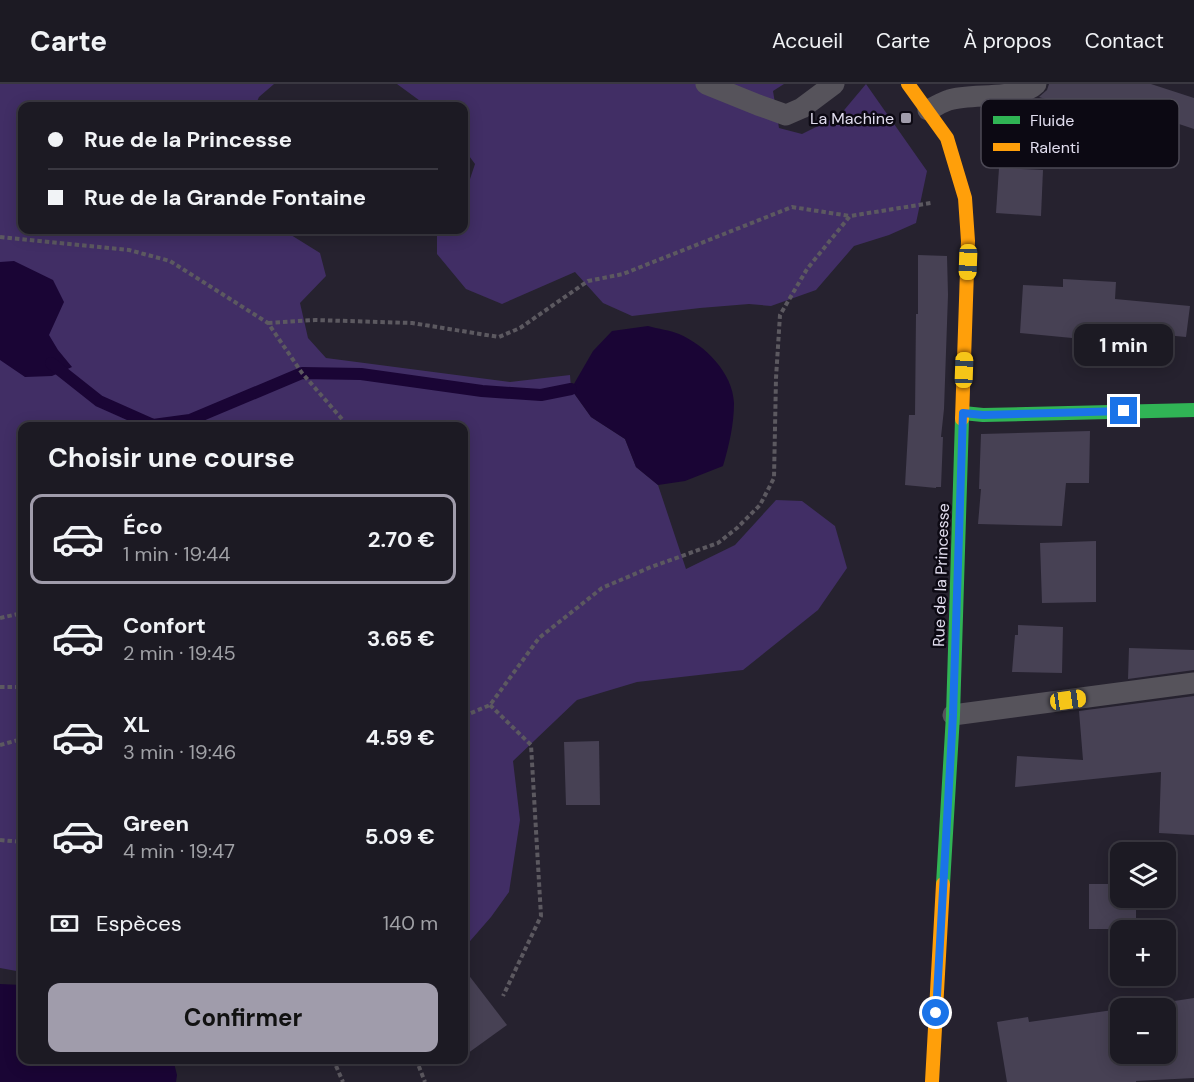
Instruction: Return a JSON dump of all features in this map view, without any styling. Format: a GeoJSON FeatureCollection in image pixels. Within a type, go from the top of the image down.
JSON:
{"type":"FeatureCollection","features":[{"type":"Feature","properties":{"kind":"street","name":"Rue de la Princesse"},"geometry":{"type":"LineString","coordinates":[[908,84],[947,138],[965,198],[968,241],[953,715],[932,1082]]}},
{"type":"Feature","properties":{"kind":"street"},"geometry":{"type":"LineString","coordinates":[[963,413],[983,415],[1194,410]]}},
{"type":"Feature","properties":{"kind":"lane"},"geometry":{"type":"LineString","coordinates":[[706,84],[786,115],[802,108],[834,84]]}},
{"type":"Feature","properties":{"kind":"lane"},"geometry":{"type":"LineString","coordinates":[[928,110],[950,100],[1018,92],[1030,89],[1036,84]]}},
{"type":"Feature","properties":{"kind":"lane"},"geometry":{"type":"LineString","coordinates":[[953,715],[1194,683]]}},
{"type":"Feature","properties":{"kind":"path"},"geometry":{"type":"LineString","coordinates":[[268,323],[315,320],[412,323],[499,337],[520,328],[588,281],[623,274],[792,207],[850,216],[965,198]]}},
{"type":"Feature","properties":{"kind":"path"},"geometry":{"type":"LineString","coordinates":[[468,715],[490,705],[538,639],[602,588],[651,567],[718,543],[760,505],[774,478],[780,315],[807,269],[850,216]]}},
{"type":"Feature","properties":{"kind":"path"},"geometry":{"type":"LineString","coordinates":[[0,237],[129,250],[170,261],[268,323],[303,373],[345,422]]}},
{"type":"Feature","properties":{"kind":"path"},"geometry":{"type":"LineString","coordinates":[[0,618],[18,614]]}},
{"type":"Feature","properties":{"kind":"path"},"geometry":{"type":"LineString","coordinates":[[0,687],[18,687]]}},
{"type":"Feature","properties":{"kind":"path"},"geometry":{"type":"LineString","coordinates":[[490,705],[531,745],[541,916],[503,996]]}},
{"type":"Feature","properties":{"kind":"path"},"geometry":{"type":"LineString","coordinates":[[0,745],[18,740]]}},
{"type":"Feature","properties":{"kind":"path"},"geometry":{"type":"LineString","coordinates":[[0,840],[18,842]]}},
{"type":"Feature","properties":{"kind":"path"},"geometry":{"type":"LineString","coordinates":[[335,1064],[343,1082]]}},
{"type":"Feature","properties":{"kind":"path"},"geometry":{"type":"LineString","coordinates":[[418,1064],[424,1082]]}},
{"type":"Feature","properties":{"kind":"shaded area"},"geometry":{"type":"Polygon","coordinates":[[[0,84],[274,84],[259,97],[257,102],[18,102],[18,234],[289,234],[320,253],[326,276],[300,303],[308,338],[326,358],[510,382],[570,375],[571,389],[591,417],[625,439],[636,467],[658,485],[686,569],[735,545],[776,500],[802,501],[835,526],[847,568],[818,610],[743,670],[637,682],[577,700],[513,761],[520,820],[509,892],[468,943],[468,422],[18,422],[18,971],[0,968],[0,84]]]}},
{"type":"Feature","properties":{"kind":"shaded area"},"geometry":{"type":"Polygon","coordinates":[[[397,84],[784,84],[773,91],[779,128],[802,134],[840,115],[866,84],[927,171],[916,223],[889,235],[854,246],[816,290],[771,306],[749,304],[632,316],[603,303],[575,272],[502,304],[466,289],[437,254],[437,234],[468,234],[468,183],[475,164],[468,154],[468,102],[422,102],[397,84]]]}},
{"type":"Feature","properties":{"kind":"shaded area"},"geometry":{"type":"Polygon","coordinates":[[[14,261],[53,280],[64,302],[49,335],[72,367],[52,376],[25,377],[0,360],[0,262],[14,261]]]}},
{"type":"Feature","properties":{"kind":"shaded area"},"geometry":{"type":"Polygon","coordinates":[[[648,326],[675,333],[698,345],[716,361],[729,381],[732,392],[733,419],[723,466],[685,481],[658,485],[636,467],[625,439],[591,417],[571,389],[593,351],[612,331],[648,326]]]}},
{"type":"Feature","properties":{"kind":"shaded area"},"geometry":{"type":"Polygon","coordinates":[[[0,984],[18,985],[18,1064],[174,1064],[177,1075],[176,1082],[0,1082],[0,984]]]}},
{"type":"Feature","properties":{"kind":"building"},"geometry":{"type":"Polygon","coordinates":[[[1049,84],[1151,84],[1194,98],[1194,129],[1179,124],[1179,99],[1045,99],[1039,97],[1047,90],[1049,84]]]}},
{"type":"Feature","properties":{"kind":"building"},"geometry":{"type":"Polygon","coordinates":[[[999,168],[1043,170],[1041,216],[996,213],[999,168]]]}},
{"type":"Feature","properties":{"kind":"building"},"geometry":{"type":"Polygon","coordinates":[[[918,255],[947,256],[948,295],[941,437],[943,437],[941,487],[936,488],[905,485],[909,415],[915,415],[918,255]]]}},
{"type":"Feature","properties":{"kind":"building"},"geometry":{"type":"Polygon","coordinates":[[[1063,279],[1116,282],[1115,299],[1190,306],[1186,337],[1113,330],[1113,333],[1093,332],[1093,340],[1020,333],[1023,285],[1063,287],[1063,279]]]}},
{"type":"Feature","properties":{"kind":"building"},"geometry":{"type":"Polygon","coordinates":[[[1090,431],[1089,483],[1066,483],[1062,526],[978,524],[981,489],[979,489],[981,434],[1090,431]]]}},
{"type":"Feature","properties":{"kind":"building"},"geometry":{"type":"Polygon","coordinates":[[[1096,541],[1096,602],[1042,603],[1040,543],[1096,541]]]}},
{"type":"Feature","properties":{"kind":"building"},"geometry":{"type":"Polygon","coordinates":[[[1018,625],[1063,627],[1062,673],[1012,672],[1018,625]]]}},
{"type":"Feature","properties":{"kind":"building"},"geometry":{"type":"Polygon","coordinates":[[[1129,648],[1194,650],[1194,670],[1128,679],[1129,648]]]}},
{"type":"Feature","properties":{"kind":"building"},"geometry":{"type":"Polygon","coordinates":[[[1194,696],[1194,835],[1159,833],[1161,772],[1015,787],[1017,756],[1083,760],[1079,711],[1194,696]]]}},
{"type":"Feature","properties":{"kind":"building"},"geometry":{"type":"Polygon","coordinates":[[[599,741],[600,805],[566,805],[564,742],[599,741]]]}},
{"type":"Feature","properties":{"kind":"building"},"geometry":{"type":"Polygon","coordinates":[[[1089,884],[1110,884],[1110,908],[1136,908],[1136,920],[1110,920],[1110,929],[1089,929],[1089,884]]]}},
{"type":"Feature","properties":{"kind":"building"},"geometry":{"type":"Polygon","coordinates":[[[468,974],[507,1025],[468,1053],[468,974]]]}},
{"type":"Feature","properties":{"kind":"building"},"geometry":{"type":"Polygon","coordinates":[[[1194,998],[1194,1078],[1136,1082],[1007,1082],[997,1022],[1028,1017],[1029,1022],[1110,1010],[1110,1064],[1176,1064],[1176,1001],[1194,998]]]}},
{"type":"Feature","properties":{"kind":"waterway"},"geometry":{"type":"LineString","coordinates":[[51,363],[99,401],[146,422]]}},
{"type":"Feature","properties":{"kind":"waterway"},"geometry":{"type":"LineString","coordinates":[[175,422],[190,420],[302,373],[361,374],[482,391],[541,395],[571,389]]}},
{"type":"Feature","properties":{"kind":"traffic: fast"},"geometry":{"type":"LineString","coordinates":[[963,413],[983,415],[1194,410]]}},
{"type":"Feature","properties":{"kind":"traffic: fast"},"geometry":{"type":"LineString","coordinates":[[943,884],[953,715],[962,419]]}},
{"type":"Feature","properties":{"kind":"traffic: slow"},"geometry":{"type":"LineString","coordinates":[[908,84],[947,138],[965,198],[968,241],[962,419]]}},
{"type":"Feature","properties":{"kind":"traffic: slow"},"geometry":{"type":"LineString","coordinates":[[932,1082],[943,884]]}},
{"type":"Feature","properties":{"kind":"place","name":"La Machine"},"geometry":{"type":"Point","coordinates":[906,118]}},
{"type":"Feature","properties":{"kind":"route"},"geometry":{"type":"LineString","coordinates":[[936,1013],[953,715],[963,413],[983,415],[1124,411]]}}]}
